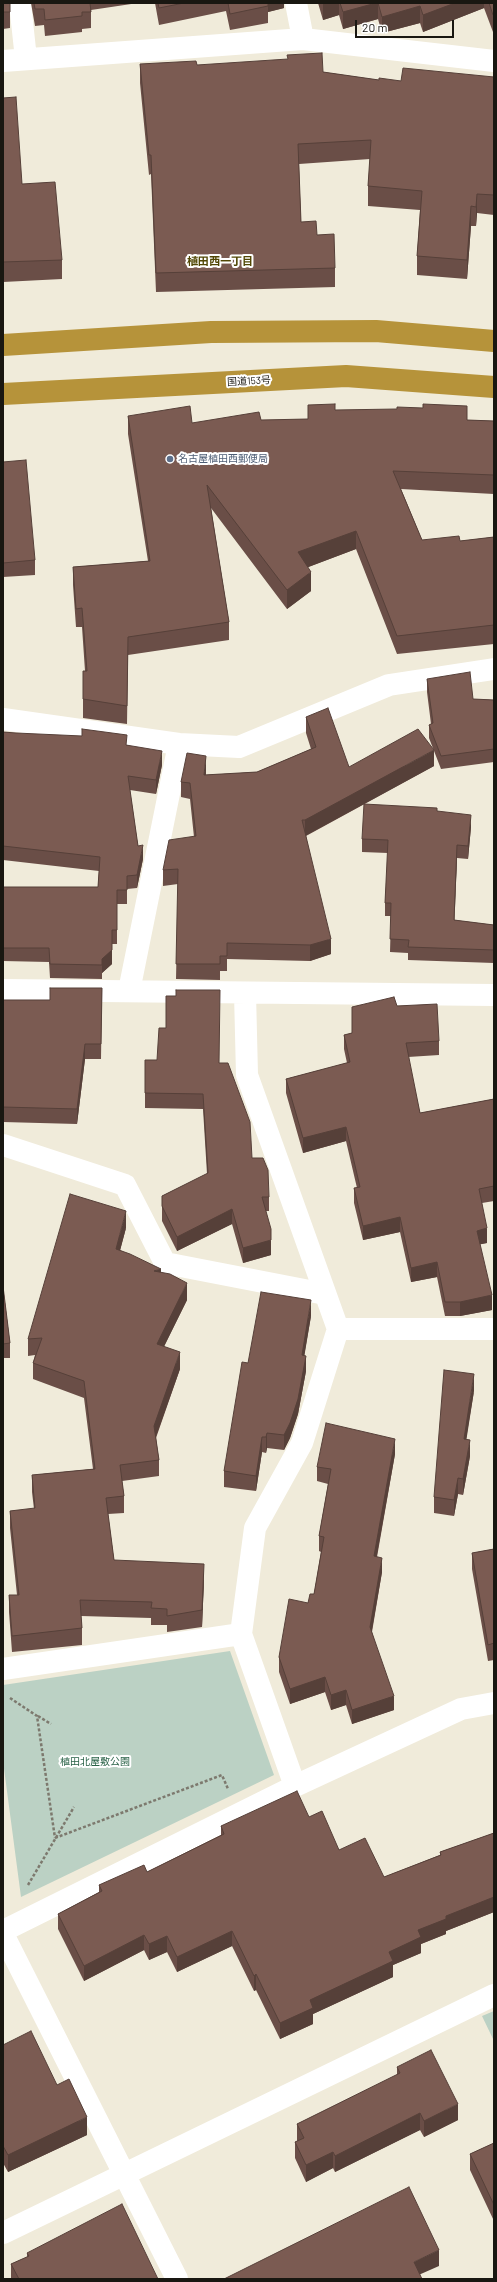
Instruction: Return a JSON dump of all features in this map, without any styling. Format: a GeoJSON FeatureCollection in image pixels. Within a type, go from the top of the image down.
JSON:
{"type":"FeatureCollection","features":[{"type":"Feature","properties":{"kind":"highway"},"geometry":{"type":"LineString","coordinates":[[3,345],[211,332],[376,331],[494,341]]}},
{"type":"Feature","properties":{"kind":"highway","name":"国道153号"},"geometry":{"type":"LineString","coordinates":[[3,394],[346,376],[494,387]]}},
{"type":"Feature","properties":{"kind":"street"},"geometry":{"type":"LineString","coordinates":[[20,3],[26,59]]}},
{"type":"Feature","properties":{"kind":"street"},"geometry":{"type":"LineString","coordinates":[[296,3],[303,39]]}},
{"type":"Feature","properties":{"kind":"street"},"geometry":{"type":"LineString","coordinates":[[3,61],[303,39],[494,61]]}},
{"type":"Feature","properties":{"kind":"street"},"geometry":{"type":"LineString","coordinates":[[3,719],[179,744],[239,747],[389,685],[494,669]]}},
{"type":"Feature","properties":{"kind":"street"},"geometry":{"type":"LineString","coordinates":[[129,991],[179,744]]}},
{"type":"Feature","properties":{"kind":"street"},"geometry":{"type":"LineString","coordinates":[[3,990],[494,995]]}},
{"type":"Feature","properties":{"kind":"street"},"geometry":{"type":"LineString","coordinates":[[245,993],[247,1074],[338,1329],[302,1442],[255,1528],[241,1634],[295,1786]]}},
{"type":"Feature","properties":{"kind":"street"},"geometry":{"type":"LineString","coordinates":[[3,1145],[125,1186],[165,1263],[325,1294]]}},
{"type":"Feature","properties":{"kind":"street"},"geometry":{"type":"LineString","coordinates":[[338,1329],[494,1329]]}},
{"type":"Feature","properties":{"kind":"street"},"geometry":{"type":"LineString","coordinates":[[3,1669],[241,1634]]}},
{"type":"Feature","properties":{"kind":"street"},"geometry":{"type":"LineString","coordinates":[[177,2279],[3,1932],[295,1786],[461,1709],[494,1703]]}},
{"type":"Feature","properties":{"kind":"street"},"geometry":{"type":"LineString","coordinates":[[3,2233],[494,1995]]}},
{"type":"Feature","properties":{"kind":"path"},"geometry":{"type":"LineString","coordinates":[[9,1697],[51,1724]]}},
{"type":"Feature","properties":{"kind":"path"},"geometry":{"type":"LineString","coordinates":[[37,1716],[54,1838]]}},
{"type":"Feature","properties":{"kind":"path"},"geometry":{"type":"LineString","coordinates":[[54,1838],[222,1775],[239,1814]]}},
{"type":"Feature","properties":{"kind":"path"},"geometry":{"type":"LineString","coordinates":[[25,1890],[54,1838],[74,1807]]}},
{"type":"Feature","properties":{"kind":"green space","name":"植田北屋敷公園"},"geometry":{"type":"Polygon","coordinates":[[[230,1651],[274,1775],[21,1897],[3,1761],[3,1685],[230,1651]]]}},
{"type":"Feature","properties":{"kind":"green space"},"geometry":{"type":"Polygon","coordinates":[[[494,2011],[494,2041],[482,2016],[494,2011]]]}},
{"type":"Feature","properties":{"kind":"building"},"geometry":{"type":"Polygon","coordinates":[[[3,3],[10,3],[10,12],[3,12],[3,3]]]}},
{"type":"Feature","properties":{"kind":"building"},"geometry":{"type":"Polygon","coordinates":[[[34,3],[90,3],[91,12],[82,12],[82,16],[45,20],[44,9],[35,9],[34,3]]]}},
{"type":"Feature","properties":{"kind":"building"},"geometry":{"type":"Polygon","coordinates":[[[158,3],[184,3],[159,8],[158,3]]]}},
{"type":"Feature","properties":{"kind":"building"},"geometry":{"type":"Polygon","coordinates":[[[228,3],[268,3],[268,6],[230,14],[228,3]]]}},
{"type":"Feature","properties":{"kind":"building"},"geometry":{"type":"Polygon","coordinates":[[[340,3],[376,3],[343,12],[340,3]]]}},
{"type":"Feature","properties":{"kind":"building"},"geometry":{"type":"Polygon","coordinates":[[[378,3],[455,3],[423,15],[420,6],[382,17],[378,3]]]}},
{"type":"Feature","properties":{"kind":"building"},"geometry":{"type":"Polygon","coordinates":[[[489,3],[494,3],[494,15],[493,15],[489,3]]]}},
{"type":"Feature","properties":{"kind":"building"},"geometry":{"type":"Polygon","coordinates":[[[322,53],[323,72],[379,80],[379,78],[401,81],[403,68],[494,77],[494,195],[477,194],[476,207],[471,206],[467,260],[417,256],[422,191],[368,186],[371,140],[298,144],[301,222],[316,221],[317,235],[334,234],[335,268],[156,273],[151,155],[149,155],[140,64],[196,61],[197,65],[288,59],[287,55],[322,53]]]}},
{"type":"Feature","properties":{"kind":"building"},"geometry":{"type":"Polygon","coordinates":[[[16,97],[22,184],[55,182],[62,260],[3,262],[3,98],[16,97]]]}},
{"type":"Feature","properties":{"kind":"building"},"geometry":{"type":"Polygon","coordinates":[[[335,404],[335,410],[397,409],[397,407],[423,408],[423,404],[467,406],[467,420],[494,421],[494,475],[393,471],[422,540],[459,536],[460,541],[494,537],[494,625],[397,636],[356,531],[298,552],[311,572],[287,590],[207,485],[229,622],[128,637],[127,706],[83,699],[83,671],[87,671],[82,608],[76,609],[73,567],[150,561],[128,416],[190,406],[192,423],[259,412],[261,420],[308,419],[308,405],[335,404]]]}},
{"type":"Feature","properties":{"kind":"building"},"geometry":{"type":"Polygon","coordinates":[[[26,460],[35,560],[3,563],[3,462],[26,460]]]}},
{"type":"Feature","properties":{"kind":"building"},"geometry":{"type":"Polygon","coordinates":[[[470,672],[473,699],[494,700],[494,749],[441,756],[429,725],[433,723],[427,679],[470,672]]]}},
{"type":"Feature","properties":{"kind":"building"},"geometry":{"type":"Polygon","coordinates":[[[328,708],[349,767],[418,729],[434,750],[305,820],[302,820],[331,939],[310,945],[227,943],[227,956],[220,956],[220,964],[176,964],[178,869],[163,870],[169,840],[196,836],[190,783],[181,782],[187,753],[206,756],[204,775],[257,772],[316,747],[306,717],[328,708]]]}},
{"type":"Feature","properties":{"kind":"building"},"geometry":{"type":"Polygon","coordinates":[[[82,729],[127,735],[126,745],[162,751],[156,780],[128,776],[138,846],[143,845],[137,875],[127,876],[127,890],[117,890],[117,930],[112,930],[112,950],[102,959],[102,965],[50,964],[49,948],[3,948],[3,887],[98,887],[100,857],[3,846],[3,732],[82,736],[82,729]]]}},
{"type":"Feature","properties":{"kind":"building"},"geometry":{"type":"Polygon","coordinates":[[[364,804],[437,808],[437,811],[471,815],[468,846],[457,845],[454,920],[494,925],[494,950],[408,947],[409,940],[390,939],[391,903],[385,903],[388,840],[362,839],[364,804]]]}},
{"type":"Feature","properties":{"kind":"building"},"geometry":{"type":"Polygon","coordinates":[[[50,988],[102,988],[101,1044],[85,1044],[77,1109],[3,1107],[3,1000],[50,1000],[50,988]]]}},
{"type":"Feature","properties":{"kind":"building"},"geometry":{"type":"Polygon","coordinates":[[[176,990],[220,990],[219,1063],[228,1063],[250,1122],[252,1158],[263,1158],[268,1170],[269,1197],[262,1197],[271,1229],[271,1240],[243,1248],[232,1209],[177,1237],[162,1206],[162,1196],[208,1173],[203,1094],[145,1093],[145,1060],[157,1060],[159,1028],[166,1028],[166,996],[176,996],[176,990]]]}},
{"type":"Feature","properties":{"kind":"building"},"geometry":{"type":"Polygon","coordinates":[[[394,997],[397,1006],[437,1004],[439,1041],[406,1043],[420,1113],[494,1099],[494,1186],[479,1189],[487,1228],[477,1231],[492,1295],[460,1302],[445,1302],[437,1262],[411,1268],[400,1217],[363,1226],[354,1188],[360,1187],[346,1127],[303,1138],[286,1079],[350,1062],[344,1035],[352,1033],[352,1007],[394,997]]]}},
{"type":"Feature","properties":{"kind":"building"},"geometry":{"type":"Polygon","coordinates":[[[70,1194],[126,1211],[116,1249],[161,1269],[154,1271],[170,1274],[187,1283],[157,1344],[180,1352],[154,1426],[159,1460],[120,1465],[124,1496],[106,1498],[114,1560],[204,1564],[202,1610],[167,1616],[167,1609],[151,1608],[152,1602],[80,1600],[82,1628],[12,1636],[9,1595],[19,1595],[10,1511],[35,1508],[32,1475],[95,1469],[84,1381],[33,1363],[42,1338],[28,1339],[70,1194]]]}},
{"type":"Feature","properties":{"kind":"building"},"geometry":{"type":"Polygon","coordinates":[[[3,1286],[10,1343],[3,1344],[3,1286]]]}},
{"type":"Feature","properties":{"kind":"building"},"geometry":{"type":"Polygon","coordinates":[[[261,1292],[311,1300],[302,1355],[306,1356],[298,1399],[290,1423],[284,1435],[267,1433],[266,1437],[262,1437],[256,1476],[224,1471],[242,1362],[248,1363],[261,1292]]]}},
{"type":"Feature","properties":{"kind":"building"},"geometry":{"type":"Polygon","coordinates":[[[444,1370],[474,1374],[464,1439],[470,1440],[463,1479],[458,1478],[454,1500],[434,1497],[444,1370]]]}},
{"type":"Feature","properties":{"kind":"building"},"geometry":{"type":"Polygon","coordinates":[[[326,1423],[395,1439],[374,1556],[382,1558],[370,1627],[394,1696],[352,1710],[346,1690],[331,1695],[325,1677],[290,1689],[279,1657],[289,1599],[308,1603],[310,1594],[314,1594],[324,1537],[319,1536],[331,1469],[317,1467],[326,1423]]]}},
{"type":"Feature","properties":{"kind":"building"},"geometry":{"type":"Polygon","coordinates":[[[494,1549],[494,1643],[488,1645],[472,1553],[494,1549]]]}},
{"type":"Feature","properties":{"kind":"building"},"geometry":{"type":"Polygon","coordinates":[[[297,1791],[309,1817],[322,1811],[339,1850],[365,1838],[384,1877],[441,1855],[440,1852],[494,1833],[494,1897],[446,1916],[446,1919],[418,1930],[421,1937],[389,1952],[393,1961],[310,2000],[313,2008],[280,2023],[256,1974],[254,1976],[232,1931],[177,1957],[167,1936],[149,1944],[144,1935],[84,1966],[58,1914],[102,1891],[99,1885],[144,1865],[147,1872],[224,1834],[221,1826],[297,1791]]]}},
{"type":"Feature","properties":{"kind":"building"},"geometry":{"type":"Polygon","coordinates":[[[31,2031],[57,2085],[69,2079],[87,2117],[8,2155],[3,2146],[3,2045],[31,2031]]]}},
{"type":"Feature","properties":{"kind":"building"},"geometry":{"type":"Polygon","coordinates":[[[431,2050],[458,2104],[424,2121],[420,2113],[335,2156],[333,2152],[306,2165],[295,2142],[304,2138],[297,2124],[400,2073],[397,2067],[431,2050]]]}},
{"type":"Feature","properties":{"kind":"building"},"geometry":{"type":"Polygon","coordinates":[[[494,2143],[494,2205],[470,2154],[494,2143]]]}},
{"type":"Feature","properties":{"kind":"building"},"geometry":{"type":"Polygon","coordinates":[[[409,2187],[439,2250],[414,2262],[422,2279],[224,2279],[409,2187]]]}},
{"type":"Feature","properties":{"kind":"building"},"geometry":{"type":"Polygon","coordinates":[[[122,2204],[158,2279],[19,2279],[11,2264],[29,2256],[27,2253],[122,2204]]]}},
{"type":"Feature","properties":{"kind":"place","name":"名古屋植田西郵便局"},"geometry":{"type":"Point","coordinates":[170,459]}},
{"type":"Feature","properties":{"kind":"district","name":"植田西一丁目"},"geometry":{"type":"Point","coordinates":[220,261]}}]}
